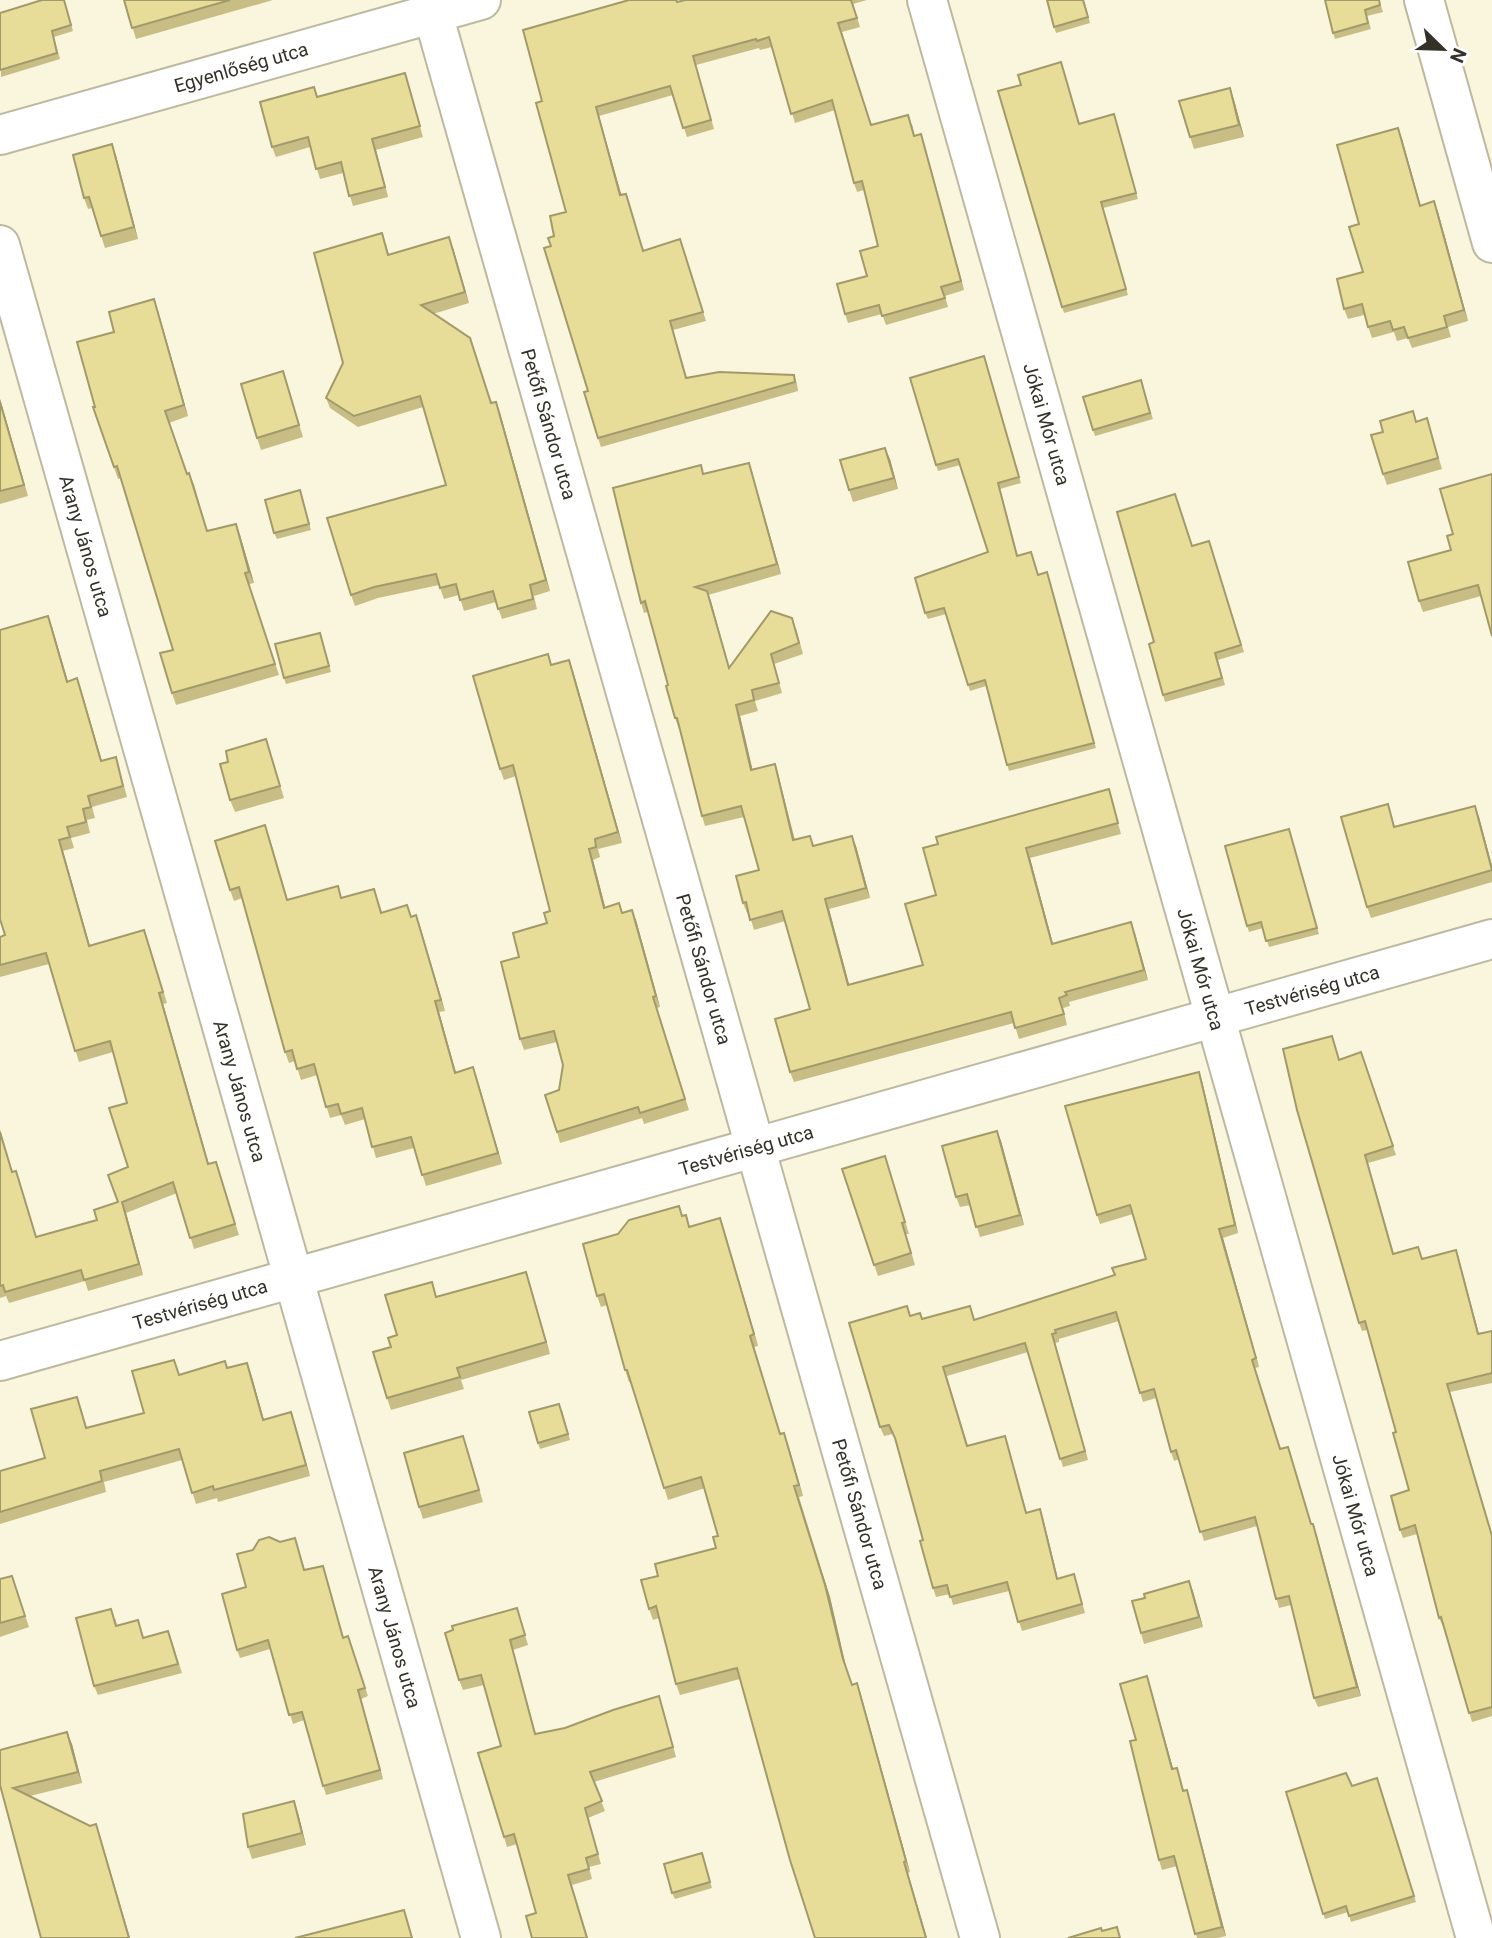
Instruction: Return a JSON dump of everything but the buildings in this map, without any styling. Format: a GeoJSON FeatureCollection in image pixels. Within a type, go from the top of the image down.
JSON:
{"type":"FeatureCollection","features":[{"type":"Feature","properties":{"kind":"street","name":"Egyenlőség utca"},"geometry":{"type":"LineString","coordinates":[[0,135],[430,7],[481,0]]}},
{"type":"Feature","properties":{"kind":"street","name":"Jókai Mór utca"},"geometry":{"type":"LineString","coordinates":[[927,0],[1476,1938]]}},
{"type":"Feature","properties":{"kind":"street"},"geometry":{"type":"LineString","coordinates":[[1424,0],[1492,243]]}},
{"type":"Feature","properties":{"kind":"street","name":"Petőfi Sándor utca"},"geometry":{"type":"LineString","coordinates":[[430,7],[980,1938]]}},
{"type":"Feature","properties":{"kind":"street","name":"Arany János utca"},"geometry":{"type":"LineString","coordinates":[[0,245],[481,1938]]}},
{"type":"Feature","properties":{"kind":"street","name":"Testvériség utca"},"geometry":{"type":"LineString","coordinates":[[0,1362],[1492,939]]}}]}
